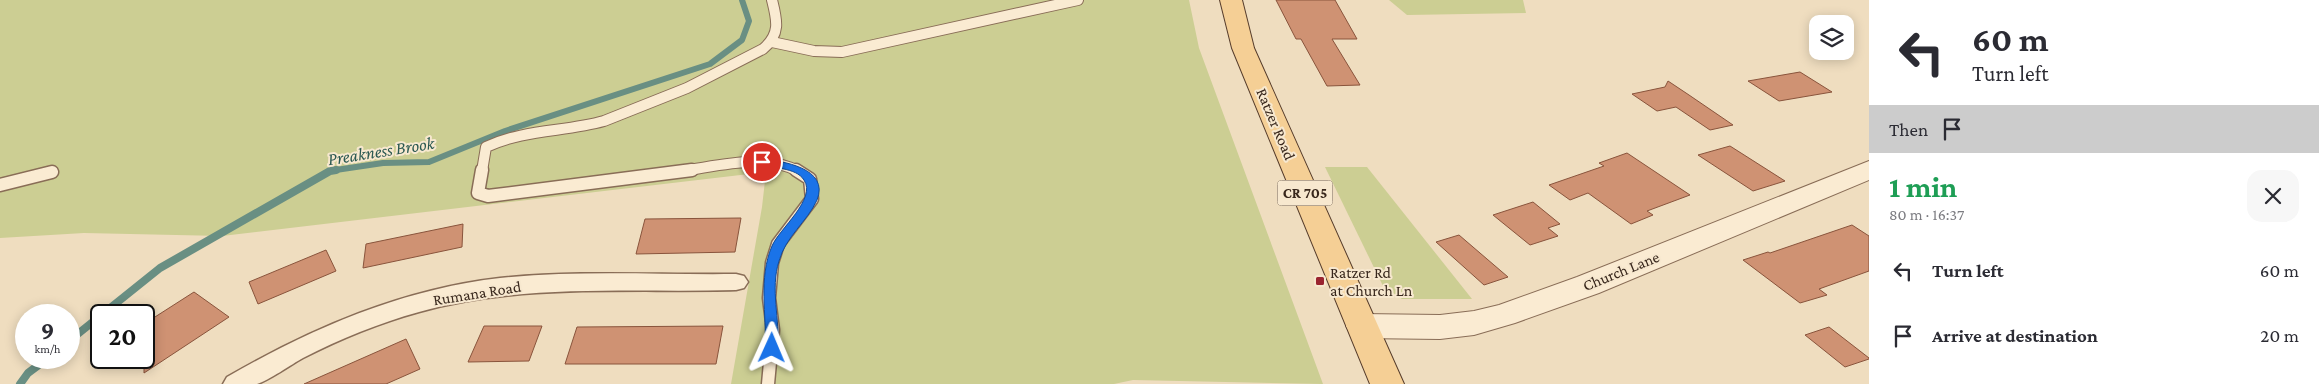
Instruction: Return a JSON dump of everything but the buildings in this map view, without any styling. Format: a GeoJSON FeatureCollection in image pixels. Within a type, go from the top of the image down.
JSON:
{"type":"FeatureCollection","features":[{"type":"Feature","properties":{"kind":"main road","name":"Ratzer Road"},"geometry":{"type":"LineString","coordinates":[[1231,0],[1243,48],[1386,384]]}},
{"type":"Feature","properties":{"kind":"street","name":"Church Lane"},"geometry":{"type":"LineString","coordinates":[[1362,326],[1440,327],[1474,323],[1504,315],[1588,284],[1869,170]]}},
{"type":"Feature","properties":{"kind":"street","name":"Rumana Road"},"geometry":{"type":"LineString","coordinates":[[236,384],[277,359],[323,336],[413,305],[472,291],[555,283],[736,282]]}},
{"type":"Feature","properties":{"kind":"lane"},"geometry":{"type":"LineString","coordinates":[[772,0],[776,19],[772,42]]}},
{"type":"Feature","properties":{"kind":"lane"},"geometry":{"type":"LineString","coordinates":[[768,384],[773,330],[769,298],[772,264],[778,244],[812,199],[810,179],[801,171],[776,164],[744,163],[509,195],[488,196],[478,193],[486,146],[496,141],[528,132],[590,124],[623,114],[720,72],[772,42],[814,52],[842,52],[1078,0]]}},
{"type":"Feature","properties":{"kind":"lane"},"geometry":{"type":"LineString","coordinates":[[0,185],[52,172]]}},
{"type":"Feature","properties":{"kind":"green space"},"geometry":{"type":"Polygon","coordinates":[[[0,0],[1189,0],[1199,48],[1323,384],[1133,380],[1114,384],[731,384],[762,207],[766,172],[222,236],[84,233],[0,238],[0,0]]]}},
{"type":"Feature","properties":{"kind":"green space"},"geometry":{"type":"Polygon","coordinates":[[[1389,0],[1523,0],[1526,13],[1407,15],[1389,0]]]}},
{"type":"Feature","properties":{"kind":"green space"},"geometry":{"type":"Polygon","coordinates":[[[1325,167],[1367,167],[1472,299],[1402,299],[1383,286],[1325,167]]]}},
{"type":"Feature","properties":{"kind":"waterway","name":"Preakness Brook"},"geometry":{"type":"LineString","coordinates":[[329,171],[383,163],[429,162],[505,131],[710,64],[742,40],[749,21],[742,0]]}},
{"type":"Feature","properties":{"kind":"waterway","name":"Preakness Brook"},"geometry":{"type":"LineString","coordinates":[[80,332],[160,268],[330,171],[336,170]]}},
{"type":"Feature","properties":{"kind":"waterway","name":"Preakness Brook"},"geometry":{"type":"LineString","coordinates":[[20,384],[33,369]]}},
{"type":"Feature","properties":{"kind":"place","name":"Ratzer Rd at Church Ln"},"geometry":{"type":"Point","coordinates":[1320,281]}},
{"type":"Feature","properties":{"kind":"route"},"geometry":{"type":"LineString","coordinates":[[762,162],[801,171],[810,179],[812,189],[812,199],[778,244],[772,264],[769,298],[773,330],[772,348]]}}]}
